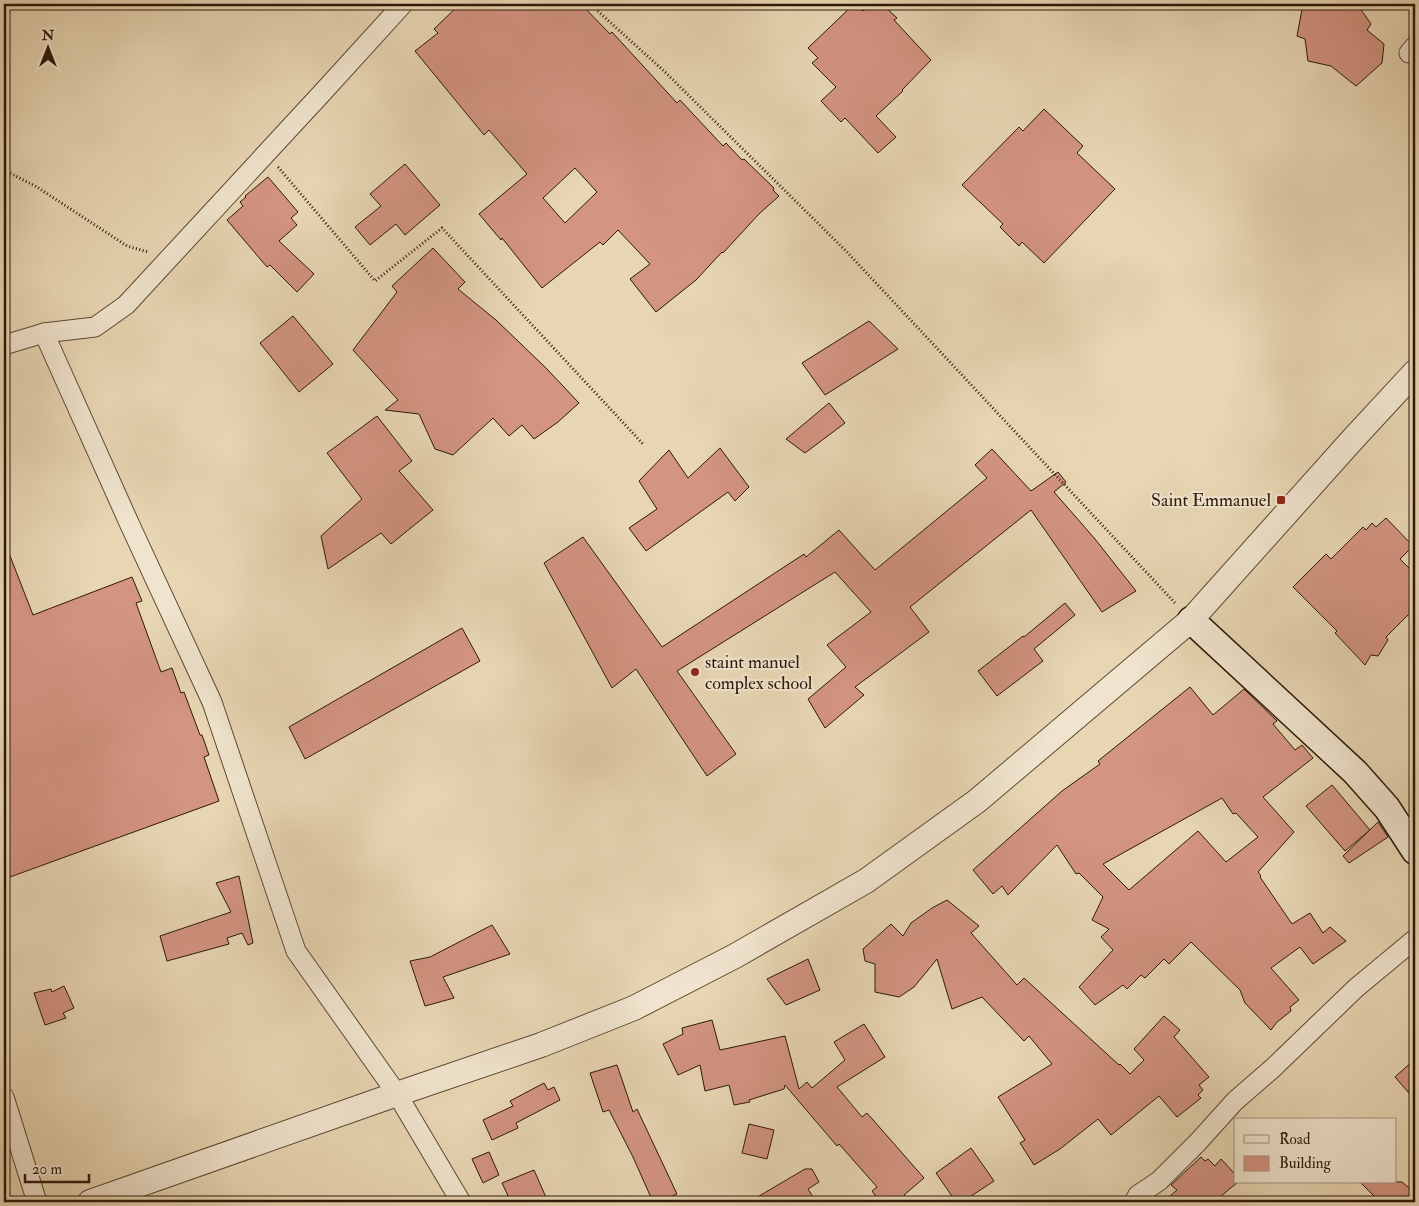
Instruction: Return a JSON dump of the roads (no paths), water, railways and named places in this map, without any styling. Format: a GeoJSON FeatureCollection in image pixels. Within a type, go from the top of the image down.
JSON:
{"type":"FeatureCollection","features":[{"type":"Feature","properties":{"kind":"main road"},"geometry":{"type":"LineString","coordinates":[[1191,620],[1355,772],[1411,837]]}},
{"type":"Feature","properties":{"kind":"street"},"geometry":{"type":"LineString","coordinates":[[4,345],[44,332],[95,327],[126,305],[403,4]]}},
{"type":"Feature","properties":{"kind":"street"},"geometry":{"type":"LineString","coordinates":[[44,332],[212,702],[296,951],[397,1094],[461,1202]]}},
{"type":"Feature","properties":{"kind":"street"},"geometry":{"type":"LineString","coordinates":[[90,1202],[397,1094],[542,1046],[634,1008],[735,956],[866,881],[977,801],[1191,620],[1415,372]]}},
{"type":"Feature","properties":{"kind":"street"},"geometry":{"type":"LineString","coordinates":[[1134,1202],[1138,1195],[1159,1181],[1235,1101],[1273,1068],[1356,988],[1415,940]]}},
{"type":"Feature","properties":{"kind":"street"},"geometry":{"type":"LineString","coordinates":[[4,1097],[37,1202]]}},
{"type":"Feature","properties":{"kind":"place","name":"Saint Emmanuel"},"geometry":{"type":"Point","coordinates":[1281,500]}},
{"type":"Feature","properties":{"kind":"place","name":"staint manuel complex school"},"geometry":{"type":"Point","coordinates":[695,672]}}]}
